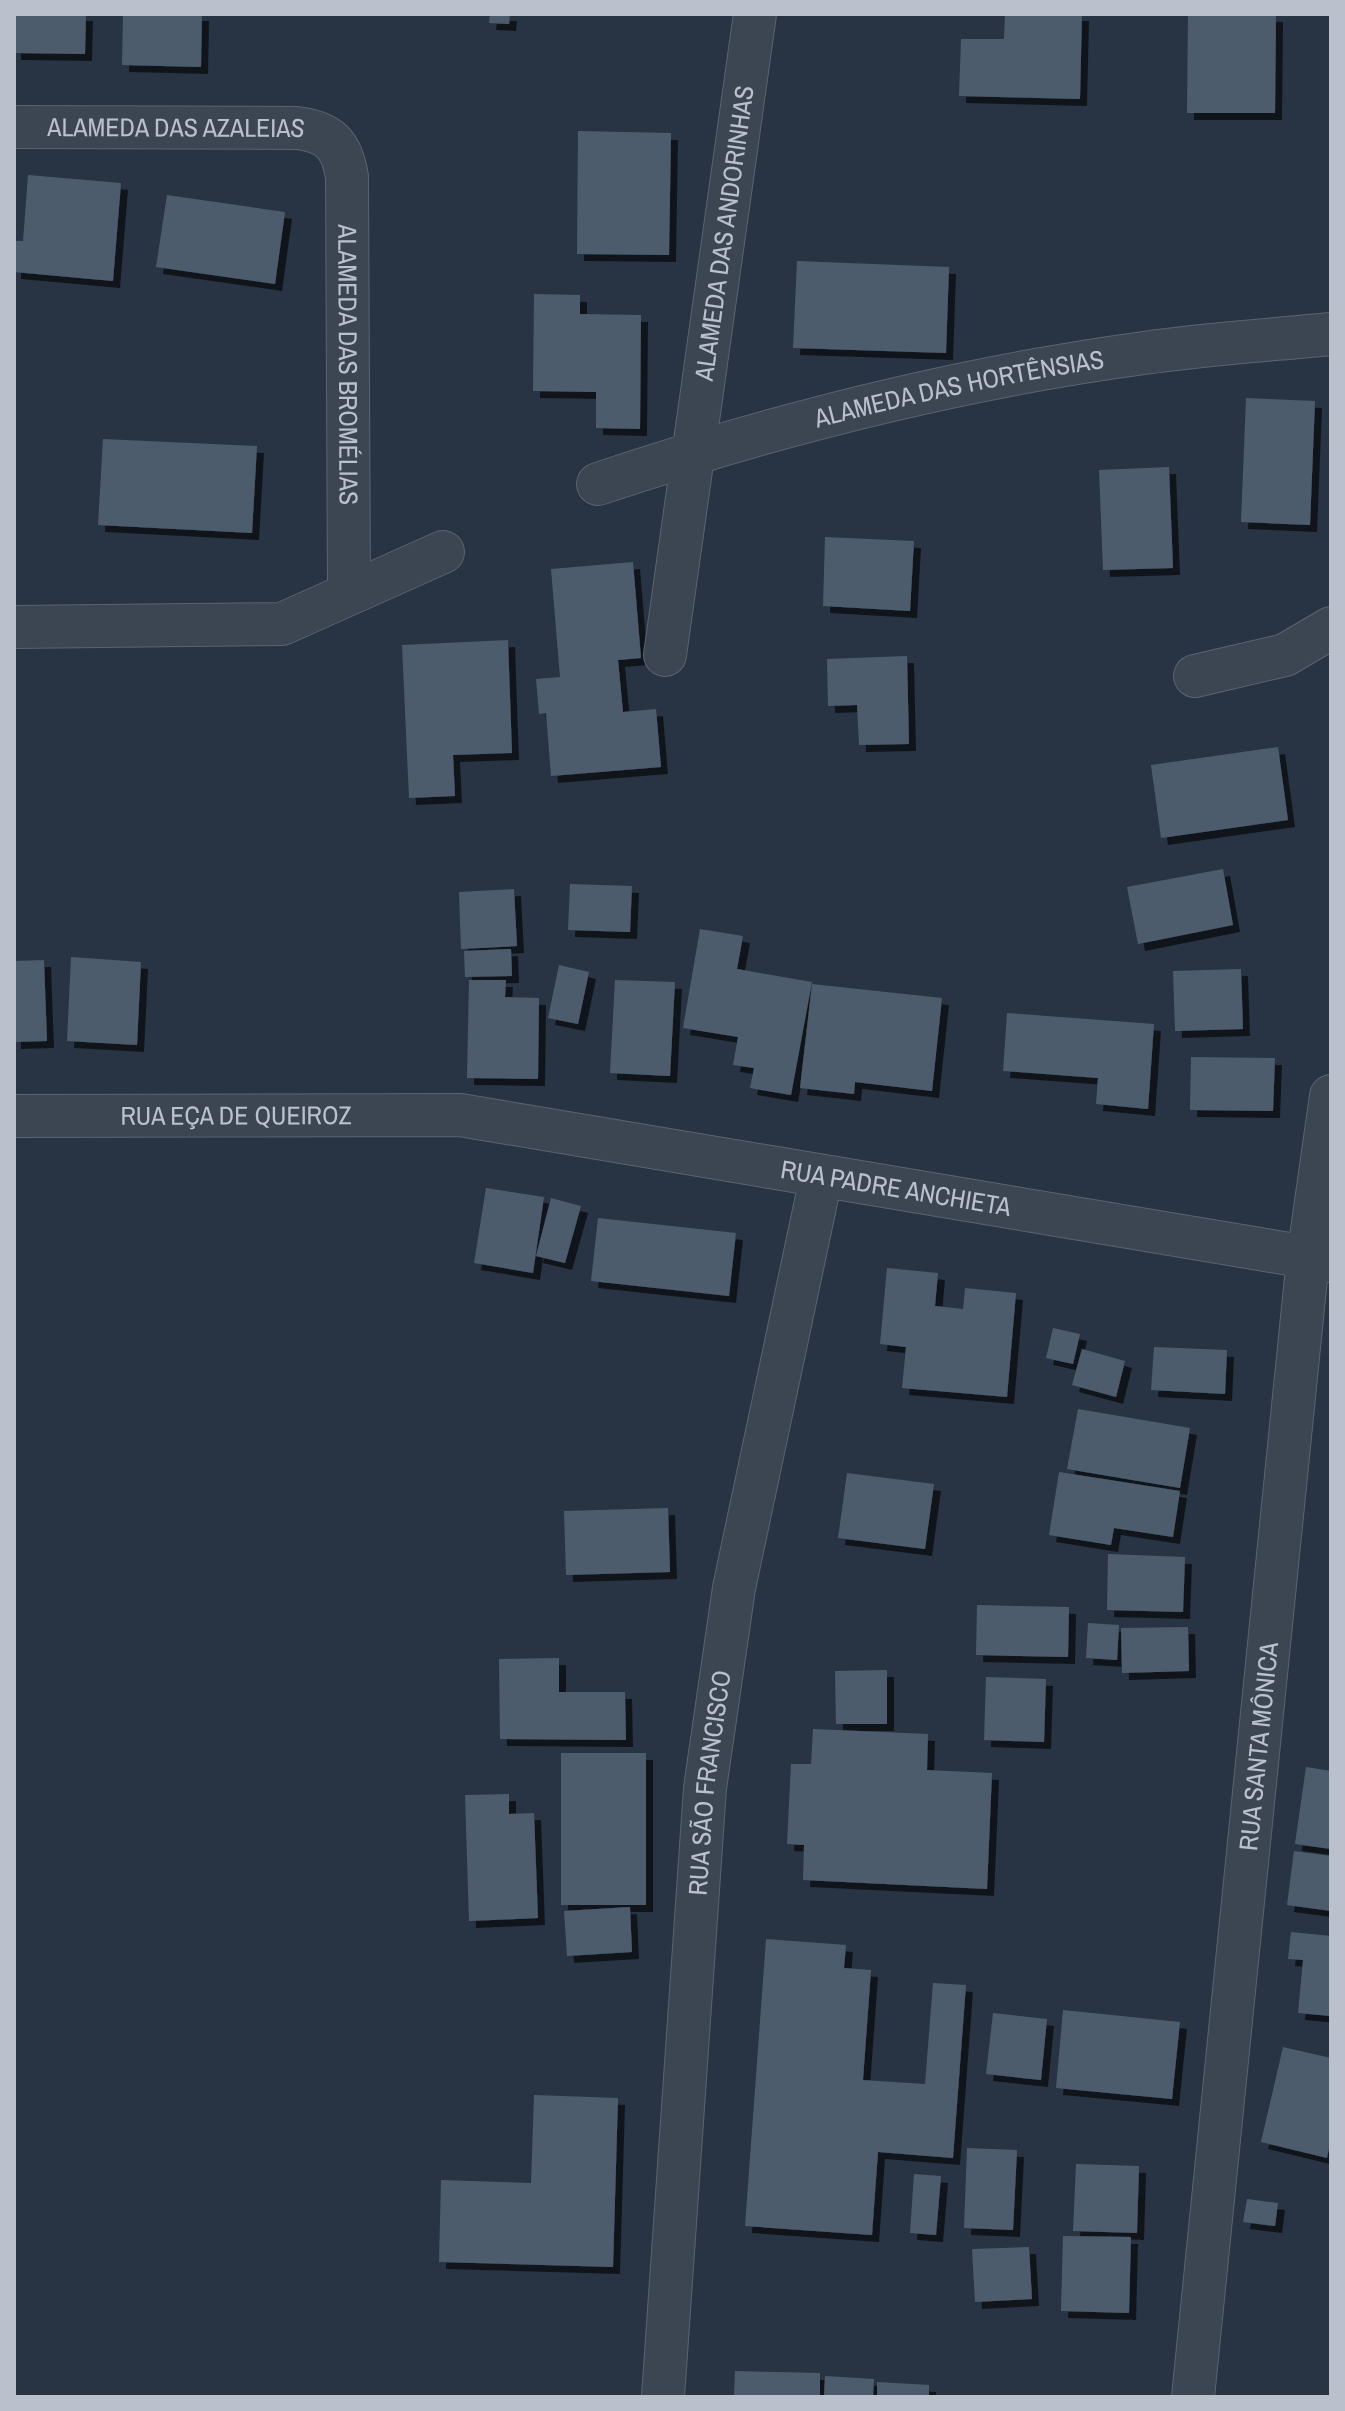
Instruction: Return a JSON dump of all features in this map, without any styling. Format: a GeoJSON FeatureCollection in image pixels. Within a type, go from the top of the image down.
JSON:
{"type":"FeatureCollection","features":[{"type":"Feature","properties":{"kind":"street","name":"ALAMEDA DAS ANDORINHAS"},"geometry":{"type":"LineString","coordinates":[[665,655],[755,14]]}},
{"type":"Feature","properties":{"kind":"street","name":"ALAMEDA DAS AZALEIAS"},"geometry":{"type":"LineString","coordinates":[[14,127],[297,128],[319,130],[335,140]]}},
{"type":"Feature","properties":{"kind":"street","name":"ALAMEDA DAS BROMÉLIAS"},"geometry":{"type":"LineString","coordinates":[[335,140],[344,156],[347,177],[349,593]]}},
{"type":"Feature","properties":{"kind":"street","name":"ALAMEDA DAS HORTÊNSIAS"},"geometry":{"type":"LineString","coordinates":[[598,484],[694,452],[974,381],[1144,353],[1331,334]]}},
{"type":"Feature","properties":{"kind":"street"},"geometry":{"type":"LineString","coordinates":[[14,627],[282,624],[443,552]]}},
{"type":"Feature","properties":{"kind":"street"},"geometry":{"type":"LineString","coordinates":[[1195,676],[1285,655],[1331,628]]}},
{"type":"Feature","properties":{"kind":"street","name":"RUA SANTA MÔNICA"},"geometry":{"type":"LineString","coordinates":[[1193,2397],[1320,1260],[1331,1096]]}},
{"type":"Feature","properties":{"kind":"street","name":"RUA PADRE ANCHIETA"},"geometry":{"type":"LineString","coordinates":[[460,1115],[1320,1260]]}},
{"type":"Feature","properties":{"kind":"street","name":"RUA EÇA DE QUEIROZ"},"geometry":{"type":"LineString","coordinates":[[14,1116],[460,1115]]}},
{"type":"Feature","properties":{"kind":"street","name":"RUA SÃO FRANCISCO"},"geometry":{"type":"LineString","coordinates":[[663,2397],[705,1788],[734,1588],[821,1178]]}},
{"type":"Feature","properties":{"kind":"building"},"geometry":{"type":"Polygon","coordinates":[[[14,14],[86,14],[85,54],[14,53],[14,14]]]}},
{"type":"Feature","properties":{"kind":"building"},"geometry":{"type":"Polygon","coordinates":[[[123,14],[202,14],[201,67],[122,65],[123,14]]]}},
{"type":"Feature","properties":{"kind":"building"},"geometry":{"type":"Polygon","coordinates":[[[490,14],[510,14],[509,24],[489,23],[490,14]]]}},
{"type":"Feature","properties":{"kind":"building"},"geometry":{"type":"Polygon","coordinates":[[[1005,14],[1082,14],[1080,99],[959,96],[961,39],[1004,39],[1005,14]]]}},
{"type":"Feature","properties":{"kind":"building"},"geometry":{"type":"Polygon","coordinates":[[[1188,14],[1276,15],[1275,113],[1187,113],[1188,14]]]}},
{"type":"Feature","properties":{"kind":"building"},"geometry":{"type":"Polygon","coordinates":[[[578,131],[671,133],[669,255],[577,254],[578,131]]]}},
{"type":"Feature","properties":{"kind":"building"},"geometry":{"type":"Polygon","coordinates":[[[28,175],[121,183],[113,281],[14,272],[14,241],[23,241],[28,175]]]}},
{"type":"Feature","properties":{"kind":"building"},"geometry":{"type":"Polygon","coordinates":[[[167,195],[285,212],[275,284],[156,267],[167,195]]]}},
{"type":"Feature","properties":{"kind":"building"},"geometry":{"type":"Polygon","coordinates":[[[797,261],[949,267],[946,353],[793,348],[797,261]]]}},
{"type":"Feature","properties":{"kind":"building"},"geometry":{"type":"Polygon","coordinates":[[[534,294],[580,295],[580,314],[641,315],[640,429],[596,428],[596,392],[533,391],[534,294]]]}},
{"type":"Feature","properties":{"kind":"building"},"geometry":{"type":"Polygon","coordinates":[[[1246,398],[1315,401],[1310,525],[1241,522],[1246,398]]]}},
{"type":"Feature","properties":{"kind":"building"},"geometry":{"type":"Polygon","coordinates":[[[103,439],[257,446],[252,533],[98,525],[103,439]]]}},
{"type":"Feature","properties":{"kind":"building"},"geometry":{"type":"Polygon","coordinates":[[[1169,467],[1173,568],[1103,570],[1099,470],[1169,467]]]}},
{"type":"Feature","properties":{"kind":"building"},"geometry":{"type":"Polygon","coordinates":[[[825,537],[914,541],[910,611],[823,606],[825,537]]]}},
{"type":"Feature","properties":{"kind":"building"},"geometry":{"type":"Polygon","coordinates":[[[633,562],[641,658],[618,660],[623,712],[656,709],[661,767],[551,776],[546,713],[539,714],[536,679],[560,677],[551,569],[633,562]]]}},
{"type":"Feature","properties":{"kind":"building"},"geometry":{"type":"Polygon","coordinates":[[[508,640],[512,753],[453,755],[455,796],[409,798],[402,645],[508,640]]]}},
{"type":"Feature","properties":{"kind":"building"},"geometry":{"type":"Polygon","coordinates":[[[907,656],[909,744],[859,745],[857,705],[828,706],[827,659],[907,656]]]}},
{"type":"Feature","properties":{"kind":"building"},"geometry":{"type":"Polygon","coordinates":[[[1278,747],[1288,820],[1161,838],[1151,765],[1278,747]]]}},
{"type":"Feature","properties":{"kind":"building"},"geometry":{"type":"Polygon","coordinates":[[[1223,869],[1233,925],[1138,944],[1127,887],[1223,869]]]}},
{"type":"Feature","properties":{"kind":"building"},"geometry":{"type":"Polygon","coordinates":[[[570,884],[632,886],[630,932],[568,930],[570,884]]]}},
{"type":"Feature","properties":{"kind":"building"},"geometry":{"type":"Polygon","coordinates":[[[514,889],[517,946],[461,949],[459,892],[514,889]]]}},
{"type":"Feature","properties":{"kind":"building"},"geometry":{"type":"Polygon","coordinates":[[[700,929],[743,936],[737,969],[812,982],[791,1095],[750,1088],[754,1068],[733,1065],[738,1037],[683,1028],[700,929]]]}},
{"type":"Feature","properties":{"kind":"building"},"geometry":{"type":"Polygon","coordinates":[[[511,949],[512,976],[465,977],[464,951],[511,949]]]}},
{"type":"Feature","properties":{"kind":"building"},"geometry":{"type":"Polygon","coordinates":[[[71,957],[141,962],[137,1045],[67,1041],[71,957]]]}},
{"type":"Feature","properties":{"kind":"building"},"geometry":{"type":"Polygon","coordinates":[[[44,960],[47,1041],[14,1042],[14,961],[44,960]]]}},
{"type":"Feature","properties":{"kind":"building"},"geometry":{"type":"Polygon","coordinates":[[[559,965],[589,972],[578,1024],[548,1018],[559,965]]]}},
{"type":"Feature","properties":{"kind":"building"},"geometry":{"type":"Polygon","coordinates":[[[1241,969],[1243,1029],[1175,1031],[1173,971],[1241,969]]]}},
{"type":"Feature","properties":{"kind":"building"},"geometry":{"type":"Polygon","coordinates":[[[469,980],[506,980],[505,997],[539,998],[538,1079],[467,1078],[469,980]]]}},
{"type":"Feature","properties":{"kind":"building"},"geometry":{"type":"Polygon","coordinates":[[[615,980],[675,982],[670,1076],[610,1073],[615,980]]]}},
{"type":"Feature","properties":{"kind":"building"},"geometry":{"type":"Polygon","coordinates":[[[812,984],[942,998],[932,1091],[855,1082],[854,1094],[800,1088],[812,984]]]}},
{"type":"Feature","properties":{"kind":"building"},"geometry":{"type":"Polygon","coordinates":[[[1007,1013],[1154,1024],[1148,1109],[1096,1104],[1098,1078],[1003,1071],[1007,1013]]]}},
{"type":"Feature","properties":{"kind":"building"},"geometry":{"type":"Polygon","coordinates":[[[1191,1057],[1275,1058],[1273,1111],[1190,1110],[1191,1057]]]}},
{"type":"Feature","properties":{"kind":"building"},"geometry":{"type":"Polygon","coordinates":[[[486,1188],[544,1197],[533,1273],[474,1263],[486,1188]]]}},
{"type":"Feature","properties":{"kind":"building"},"geometry":{"type":"Polygon","coordinates":[[[551,1198],[581,1206],[565,1263],[536,1256],[551,1198]]]}},
{"type":"Feature","properties":{"kind":"building"},"geometry":{"type":"Polygon","coordinates":[[[598,1218],[736,1233],[729,1296],[591,1281],[598,1218]]]}},
{"type":"Feature","properties":{"kind":"building"},"geometry":{"type":"Polygon","coordinates":[[[887,1268],[938,1273],[935,1306],[963,1309],[965,1288],[1016,1293],[1007,1397],[902,1388],[906,1347],[880,1344],[887,1268]]]}},
{"type":"Feature","properties":{"kind":"building"},"geometry":{"type":"Polygon","coordinates":[[[1053,1328],[1080,1334],[1073,1364],[1046,1358],[1053,1328]]]}},
{"type":"Feature","properties":{"kind":"building"},"geometry":{"type":"Polygon","coordinates":[[[1154,1347],[1227,1350],[1225,1394],[1151,1390],[1154,1347]]]}},
{"type":"Feature","properties":{"kind":"building"},"geometry":{"type":"Polygon","coordinates":[[[1082,1349],[1125,1361],[1116,1397],[1072,1385],[1082,1349]]]}},
{"type":"Feature","properties":{"kind":"building"},"geometry":{"type":"Polygon","coordinates":[[[1078,1409],[1190,1428],[1180,1488],[1067,1469],[1078,1409]]]}},
{"type":"Feature","properties":{"kind":"building"},"geometry":{"type":"Polygon","coordinates":[[[1059,1472],[1180,1491],[1173,1537],[1114,1528],[1111,1545],[1049,1535],[1059,1472]]]}},
{"type":"Feature","properties":{"kind":"building"},"geometry":{"type":"Polygon","coordinates":[[[847,1473],[934,1484],[925,1549],[838,1538],[847,1473]]]}},
{"type":"Feature","properties":{"kind":"building"},"geometry":{"type":"Polygon","coordinates":[[[668,1508],[670,1572],[566,1575],[564,1511],[668,1508]]]}},
{"type":"Feature","properties":{"kind":"building"},"geometry":{"type":"Polygon","coordinates":[[[1108,1554],[1185,1557],[1183,1612],[1107,1610],[1108,1554]]]}},
{"type":"Feature","properties":{"kind":"building"},"geometry":{"type":"Polygon","coordinates":[[[977,1605],[1069,1607],[1068,1657],[976,1655],[977,1605]]]}},
{"type":"Feature","properties":{"kind":"building"},"geometry":{"type":"Polygon","coordinates":[[[1088,1623],[1119,1625],[1117,1660],[1086,1658],[1088,1623]]]}},
{"type":"Feature","properties":{"kind":"building"},"geometry":{"type":"Polygon","coordinates":[[[1188,1627],[1189,1671],[1122,1673],[1121,1628],[1188,1627]]]}},
{"type":"Feature","properties":{"kind":"building"},"geometry":{"type":"Polygon","coordinates":[[[559,1658],[559,1692],[625,1692],[626,1740],[500,1739],[499,1659],[559,1658]]]}},
{"type":"Feature","properties":{"kind":"building"},"geometry":{"type":"Polygon","coordinates":[[[887,1670],[887,1724],[836,1724],[835,1671],[887,1670]]]}},
{"type":"Feature","properties":{"kind":"building"},"geometry":{"type":"Polygon","coordinates":[[[986,1677],[1046,1679],[1044,1742],[984,1740],[986,1677]]]}},
{"type":"Feature","properties":{"kind":"building"},"geometry":{"type":"Polygon","coordinates":[[[813,1729],[928,1734],[927,1770],[992,1773],[987,1889],[803,1880],[804,1845],[787,1844],[791,1764],[811,1764],[813,1729]]]}},
{"type":"Feature","properties":{"kind":"building"},"geometry":{"type":"Polygon","coordinates":[[[561,1753],[646,1753],[646,1905],[561,1905],[561,1753]]]}},
{"type":"Feature","properties":{"kind":"building"},"geometry":{"type":"Polygon","coordinates":[[[1306,1767],[1331,1771],[1331,1849],[1295,1844],[1306,1767]]]}},
{"type":"Feature","properties":{"kind":"building"},"geometry":{"type":"Polygon","coordinates":[[[509,1794],[509,1814],[534,1813],[538,1918],[469,1921],[465,1795],[509,1794]]]}},
{"type":"Feature","properties":{"kind":"building"},"geometry":{"type":"Polygon","coordinates":[[[1294,1851],[1331,1856],[1331,1911],[1287,1905],[1294,1851]]]}},
{"type":"Feature","properties":{"kind":"building"},"geometry":{"type":"Polygon","coordinates":[[[630,1907],[632,1952],[567,1956],[564,1911],[630,1907]]]}},
{"type":"Feature","properties":{"kind":"building"},"geometry":{"type":"Polygon","coordinates":[[[1291,1932],[1331,1936],[1331,2016],[1298,2013],[1303,1960],[1288,1959],[1291,1932]]]}},
{"type":"Feature","properties":{"kind":"building"},"geometry":{"type":"Polygon","coordinates":[[[766,1939],[846,1945],[844,1968],[871,1970],[863,2080],[925,2084],[933,1983],[966,1985],[953,2158],[878,2152],[872,2235],[745,2226],[766,1939]]]}},
{"type":"Feature","properties":{"kind":"building"},"geometry":{"type":"Polygon","coordinates":[[[1063,2010],[1180,2022],[1172,2099],[1056,2088],[1063,2010]]]}},
{"type":"Feature","properties":{"kind":"building"},"geometry":{"type":"Polygon","coordinates":[[[993,2013],[1047,2019],[1041,2080],[986,2074],[993,2013]]]}},
{"type":"Feature","properties":{"kind":"building"},"geometry":{"type":"Polygon","coordinates":[[[1283,2047],[1331,2058],[1331,2139],[1327,2158],[1261,2142],[1283,2047]]]}},
{"type":"Feature","properties":{"kind":"building"},"geometry":{"type":"Polygon","coordinates":[[[534,2095],[618,2098],[613,2267],[439,2262],[441,2180],[531,2183],[534,2095]]]}},
{"type":"Feature","properties":{"kind":"building"},"geometry":{"type":"Polygon","coordinates":[[[967,2148],[1017,2150],[1013,2230],[964,2228],[967,2148]]]}},
{"type":"Feature","properties":{"kind":"building"},"geometry":{"type":"Polygon","coordinates":[[[1076,2164],[1139,2166],[1137,2233],[1073,2231],[1076,2164]]]}},
{"type":"Feature","properties":{"kind":"building"},"geometry":{"type":"Polygon","coordinates":[[[914,2174],[941,2176],[936,2235],[910,2233],[914,2174]]]}},
{"type":"Feature","properties":{"kind":"building"},"geometry":{"type":"Polygon","coordinates":[[[1247,2199],[1278,2203],[1275,2226],[1243,2222],[1247,2199]]]}},
{"type":"Feature","properties":{"kind":"building"},"geometry":{"type":"Polygon","coordinates":[[[1063,2236],[1131,2237],[1129,2313],[1061,2311],[1063,2236]]]}},
{"type":"Feature","properties":{"kind":"building"},"geometry":{"type":"Polygon","coordinates":[[[1029,2247],[1032,2299],[975,2302],[972,2249],[1029,2247]]]}},
{"type":"Feature","properties":{"kind":"building"},"geometry":{"type":"Polygon","coordinates":[[[735,2371],[820,2373],[820,2397],[734,2397],[735,2371]]]}},
{"type":"Feature","properties":{"kind":"building"},"geometry":{"type":"Polygon","coordinates":[[[825,2376],[874,2379],[873,2397],[824,2397],[825,2376]]]}},
{"type":"Feature","properties":{"kind":"building"},"geometry":{"type":"Polygon","coordinates":[[[877,2382],[929,2385],[929,2397],[877,2397],[877,2382]]]}}]}
